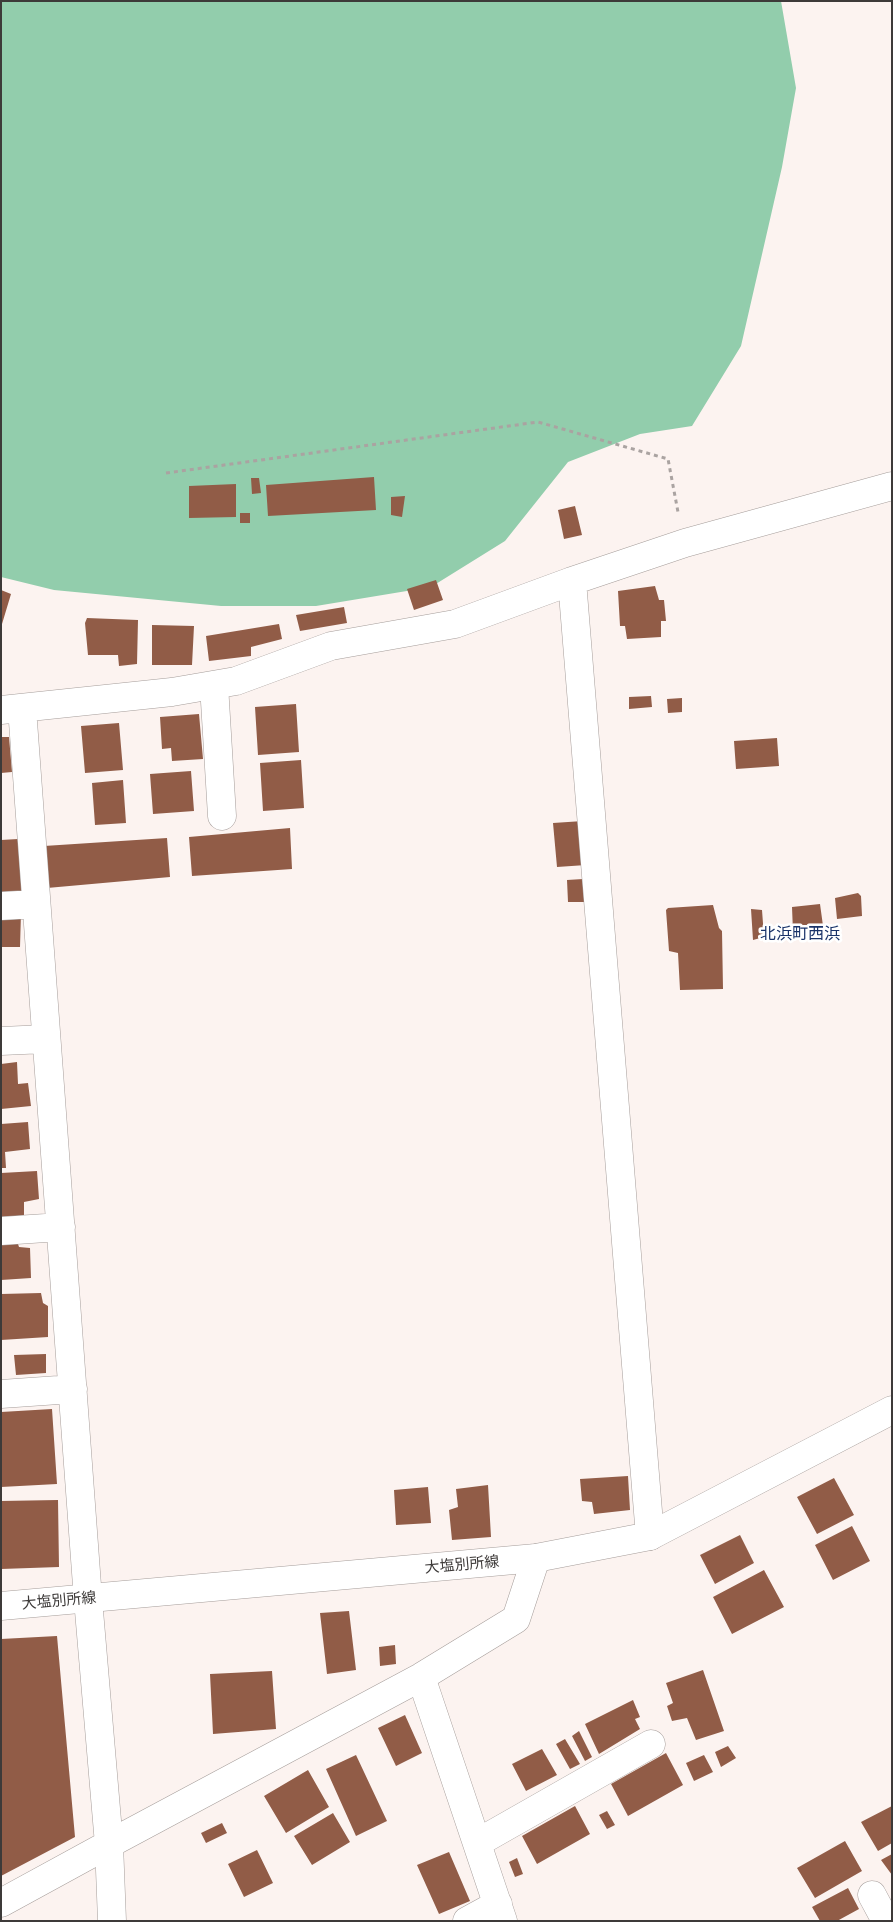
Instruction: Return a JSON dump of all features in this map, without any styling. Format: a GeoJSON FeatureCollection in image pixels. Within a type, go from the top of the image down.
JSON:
{"type":"FeatureCollection","features":[{"type":"Feature","properties":{"kind":"street"},"geometry":{"type":"LineString","coordinates":[[112,1921],[109,1844],[88,1599],[36,904],[11,709],[172,692],[236,681],[331,646],[456,624],[572,581],[685,543],[892,486]]}},
{"type":"Feature","properties":{"kind":"street"},"geometry":{"type":"LineString","coordinates":[[572,581],[650,1536]]}},
{"type":"Feature","properties":{"kind":"street"},"geometry":{"type":"LineString","coordinates":[[214,685],[222,816]]}},
{"type":"Feature","properties":{"kind":"street"},"geometry":{"type":"LineString","coordinates":[[1,906],[36,904]]}},
{"type":"Feature","properties":{"kind":"street"},"geometry":{"type":"LineString","coordinates":[[1,1041],[46,1039]]}},
{"type":"Feature","properties":{"kind":"street"},"geometry":{"type":"LineString","coordinates":[[1,1231],[61,1227]]}},
{"type":"Feature","properties":{"kind":"street"},"geometry":{"type":"LineString","coordinates":[[1,1394],[73,1389]]}},
{"type":"Feature","properties":{"kind":"street","name":"大塩別所線"},"geometry":{"type":"LineString","coordinates":[[1,1606],[536,1558],[650,1536],[892,1410]]}},
{"type":"Feature","properties":{"kind":"street"},"geometry":{"type":"LineString","coordinates":[[1,1903],[421,1677],[516,1620],[536,1558]]}},
{"type":"Feature","properties":{"kind":"street"},"geometry":{"type":"LineString","coordinates":[[421,1677],[500,1912],[467,1921]]}},
{"type":"Feature","properties":{"kind":"street"},"geometry":{"type":"LineString","coordinates":[[476,1843],[651,1744]]}},
{"type":"Feature","properties":{"kind":"street"},"geometry":{"type":"LineString","coordinates":[[872,1895],[887,1921],[892,1918]]}},
{"type":"Feature","properties":{"kind":"path"},"geometry":{"type":"LineString","coordinates":[[166,473],[538,422],[668,459],[685,543]]}},
{"type":"Feature","properties":{"kind":"green space"},"geometry":{"type":"Polygon","coordinates":[[[1,1],[781,1],[796,88],[782,167],[741,346],[692,426],[640,434],[568,462],[505,541],[431,587],[316,606],[221,606],[54,590],[1,577],[1,1]]]}},
{"type":"Feature","properties":{"kind":"building"},"geometry":{"type":"Polygon","coordinates":[[[374,477],[376,510],[268,516],[266,485],[374,477]]]}},
{"type":"Feature","properties":{"kind":"building"},"geometry":{"type":"Polygon","coordinates":[[[251,478],[259,478],[261,493],[252,494],[251,478]]]}},
{"type":"Feature","properties":{"kind":"building"},"geometry":{"type":"Polygon","coordinates":[[[236,484],[236,517],[189,518],[189,486],[236,484]]]}},
{"type":"Feature","properties":{"kind":"building"},"geometry":{"type":"Polygon","coordinates":[[[405,496],[402,517],[391,515],[391,497],[405,496]]]}},
{"type":"Feature","properties":{"kind":"building"},"geometry":{"type":"Polygon","coordinates":[[[575,506],[582,535],[564,539],[558,510],[575,506]]]}},
{"type":"Feature","properties":{"kind":"building"},"geometry":{"type":"Polygon","coordinates":[[[240,513],[250,513],[250,523],[240,523],[240,513]]]}},
{"type":"Feature","properties":{"kind":"building"},"geometry":{"type":"Polygon","coordinates":[[[436,580],[443,600],[414,610],[407,589],[436,580]]]}},
{"type":"Feature","properties":{"kind":"building"},"geometry":{"type":"Polygon","coordinates":[[[655,586],[659,600],[664,600],[666,621],[661,621],[661,637],[627,639],[625,626],[620,626],[618,591],[655,586]]]}},
{"type":"Feature","properties":{"kind":"building"},"geometry":{"type":"Polygon","coordinates":[[[1,590],[11,594],[2,624],[1,624],[1,590]]]}},
{"type":"Feature","properties":{"kind":"building"},"geometry":{"type":"Polygon","coordinates":[[[344,607],[347,623],[300,631],[296,615],[344,607]]]}},
{"type":"Feature","properties":{"kind":"building"},"geometry":{"type":"Polygon","coordinates":[[[87,618],[138,620],[137,664],[119,666],[118,655],[88,655],[85,623],[87,618]]]}},
{"type":"Feature","properties":{"kind":"building"},"geometry":{"type":"Polygon","coordinates":[[[279,624],[282,639],[251,647],[251,656],[209,661],[206,636],[279,624]]]}},
{"type":"Feature","properties":{"kind":"building"},"geometry":{"type":"Polygon","coordinates":[[[152,625],[194,626],[192,665],[152,665],[152,625]]]}},
{"type":"Feature","properties":{"kind":"building"},"geometry":{"type":"Polygon","coordinates":[[[651,696],[652,707],[629,709],[629,697],[651,696]]]}},
{"type":"Feature","properties":{"kind":"building"},"geometry":{"type":"Polygon","coordinates":[[[682,698],[682,712],[668,713],[667,699],[682,698]]]}},
{"type":"Feature","properties":{"kind":"building"},"geometry":{"type":"Polygon","coordinates":[[[296,704],[299,752],[258,755],[255,707],[296,704]]]}},
{"type":"Feature","properties":{"kind":"building"},"geometry":{"type":"Polygon","coordinates":[[[199,714],[203,759],[172,761],[171,748],[162,749],[160,717],[199,714]]]}},
{"type":"Feature","properties":{"kind":"building"},"geometry":{"type":"Polygon","coordinates":[[[119,723],[123,770],[85,773],[81,726],[119,723]]]}},
{"type":"Feature","properties":{"kind":"building"},"geometry":{"type":"Polygon","coordinates":[[[1,737],[9,737],[12,772],[1,773],[1,737]]]}},
{"type":"Feature","properties":{"kind":"building"},"geometry":{"type":"Polygon","coordinates":[[[777,738],[779,766],[736,769],[734,741],[777,738]]]}},
{"type":"Feature","properties":{"kind":"building"},"geometry":{"type":"Polygon","coordinates":[[[301,760],[304,808],[263,811],[260,763],[301,760]]]}},
{"type":"Feature","properties":{"kind":"building"},"geometry":{"type":"Polygon","coordinates":[[[191,771],[194,811],[153,814],[150,774],[191,771]]]}},
{"type":"Feature","properties":{"kind":"building"},"geometry":{"type":"Polygon","coordinates":[[[123,780],[126,823],[95,825],[92,783],[123,780]]]}},
{"type":"Feature","properties":{"kind":"building"},"geometry":{"type":"Polygon","coordinates":[[[583,821],[586,865],[557,867],[553,823],[583,821]]]}},
{"type":"Feature","properties":{"kind":"building"},"geometry":{"type":"Polygon","coordinates":[[[290,828],[292,869],[192,876],[189,837],[290,828]]]}},
{"type":"Feature","properties":{"kind":"building"},"geometry":{"type":"Polygon","coordinates":[[[167,838],[170,877],[47,888],[44,846],[167,838]]]}},
{"type":"Feature","properties":{"kind":"building"},"geometry":{"type":"Polygon","coordinates":[[[18,839],[22,893],[1,895],[1,840],[18,839]]]}},
{"type":"Feature","properties":{"kind":"building"},"geometry":{"type":"Polygon","coordinates":[[[583,879],[585,902],[568,902],[567,880],[583,879]]]}},
{"type":"Feature","properties":{"kind":"building"},"geometry":{"type":"Polygon","coordinates":[[[858,893],[861,896],[862,916],[837,919],[835,898],[858,893]]]}},
{"type":"Feature","properties":{"kind":"building"},"geometry":{"type":"Polygon","coordinates":[[[820,904],[824,933],[793,932],[792,907],[820,904]]]}},
{"type":"Feature","properties":{"kind":"building"},"geometry":{"type":"Polygon","coordinates":[[[713,905],[719,928],[722,931],[723,989],[680,990],[678,953],[669,951],[666,910],[668,908],[713,905]]]}},
{"type":"Feature","properties":{"kind":"building"},"geometry":{"type":"Polygon","coordinates":[[[751,909],[762,910],[764,937],[753,940],[751,909]]]}},
{"type":"Feature","properties":{"kind":"building"},"geometry":{"type":"Polygon","coordinates":[[[21,913],[20,947],[1,947],[1,915],[21,913]]]}},
{"type":"Feature","properties":{"kind":"building"},"geometry":{"type":"Polygon","coordinates":[[[17,1062],[18,1084],[28,1083],[31,1106],[1,1109],[1,1064],[17,1062]]]}},
{"type":"Feature","properties":{"kind":"building"},"geometry":{"type":"Polygon","coordinates":[[[28,1122],[30,1149],[5,1152],[6,1168],[1,1168],[1,1124],[28,1122]]]}},
{"type":"Feature","properties":{"kind":"building"},"geometry":{"type":"Polygon","coordinates":[[[37,1171],[39,1199],[24,1202],[24,1216],[1,1217],[1,1173],[37,1171]]]}},
{"type":"Feature","properties":{"kind":"building"},"geometry":{"type":"Polygon","coordinates":[[[17,1241],[19,1247],[30,1248],[31,1278],[1,1280],[1,1242],[17,1241]]]}},
{"type":"Feature","properties":{"kind":"building"},"geometry":{"type":"Polygon","coordinates":[[[41,1293],[43,1303],[48,1306],[48,1337],[1,1340],[1,1294],[41,1293]]]}},
{"type":"Feature","properties":{"kind":"building"},"geometry":{"type":"Polygon","coordinates":[[[46,1354],[46,1373],[16,1375],[14,1355],[46,1354]]]}},
{"type":"Feature","properties":{"kind":"building"},"geometry":{"type":"Polygon","coordinates":[[[52,1409],[57,1484],[1,1487],[1,1412],[52,1409]]]}},
{"type":"Feature","properties":{"kind":"building"},"geometry":{"type":"Polygon","coordinates":[[[628,1476],[630,1510],[594,1514],[592,1502],[582,1501],[580,1479],[628,1476]]]}},
{"type":"Feature","properties":{"kind":"building"},"geometry":{"type":"Polygon","coordinates":[[[834,1478],[854,1515],[817,1534],[797,1497],[834,1478]]]}},
{"type":"Feature","properties":{"kind":"building"},"geometry":{"type":"Polygon","coordinates":[[[488,1485],[491,1537],[452,1540],[449,1510],[458,1507],[456,1489],[488,1485]]]}},
{"type":"Feature","properties":{"kind":"building"},"geometry":{"type":"Polygon","coordinates":[[[428,1487],[431,1523],[396,1525],[394,1490],[428,1487]]]}},
{"type":"Feature","properties":{"kind":"building"},"geometry":{"type":"Polygon","coordinates":[[[58,1500],[59,1567],[1,1569],[1,1501],[58,1500]]]}},
{"type":"Feature","properties":{"kind":"building"},"geometry":{"type":"Polygon","coordinates":[[[852,1526],[870,1561],[833,1580],[815,1545],[852,1526]]]}},
{"type":"Feature","properties":{"kind":"building"},"geometry":{"type":"Polygon","coordinates":[[[740,1535],[754,1563],[715,1584],[700,1555],[740,1535]]]}},
{"type":"Feature","properties":{"kind":"building"},"geometry":{"type":"Polygon","coordinates":[[[764,1570],[784,1607],[732,1634],[713,1597],[764,1570]]]}},
{"type":"Feature","properties":{"kind":"building"},"geometry":{"type":"Polygon","coordinates":[[[349,1611],[356,1670],[327,1674],[320,1613],[349,1611]]]}},
{"type":"Feature","properties":{"kind":"building"},"geometry":{"type":"Polygon","coordinates":[[[57,1636],[75,1837],[1,1876],[1,1639],[57,1636]]]}},
{"type":"Feature","properties":{"kind":"building"},"geometry":{"type":"Polygon","coordinates":[[[395,1645],[396,1664],[380,1666],[379,1647],[395,1645]]]}},
{"type":"Feature","properties":{"kind":"building"},"geometry":{"type":"Polygon","coordinates":[[[703,1670],[724,1731],[696,1740],[687,1718],[672,1721],[667,1706],[673,1703],[666,1683],[703,1670]]]}},
{"type":"Feature","properties":{"kind":"building"},"geometry":{"type":"Polygon","coordinates":[[[272,1671],[276,1729],[213,1734],[210,1674],[272,1671]]]}},
{"type":"Feature","properties":{"kind":"building"},"geometry":{"type":"Polygon","coordinates":[[[633,1700],[640,1717],[635,1719],[640,1729],[599,1754],[585,1724],[633,1700]]]}},
{"type":"Feature","properties":{"kind":"building"},"geometry":{"type":"Polygon","coordinates":[[[405,1715],[422,1753],[396,1766],[378,1728],[405,1715]]]}},
{"type":"Feature","properties":{"kind":"building"},"geometry":{"type":"Polygon","coordinates":[[[579,1731],[592,1757],[585,1761],[572,1736],[579,1731]]]}},
{"type":"Feature","properties":{"kind":"building"},"geometry":{"type":"Polygon","coordinates":[[[565,1739],[580,1764],[570,1769],[556,1744],[565,1739]]]}},
{"type":"Feature","properties":{"kind":"building"},"geometry":{"type":"Polygon","coordinates":[[[728,1746],[736,1758],[721,1767],[715,1752],[728,1746]]]}},
{"type":"Feature","properties":{"kind":"building"},"geometry":{"type":"Polygon","coordinates":[[[542,1749],[557,1775],[526,1791],[512,1764],[542,1749]]]}},
{"type":"Feature","properties":{"kind":"building"},"geometry":{"type":"Polygon","coordinates":[[[666,1753],[683,1785],[628,1816],[611,1784],[666,1753]]]}},
{"type":"Feature","properties":{"kind":"building"},"geometry":{"type":"Polygon","coordinates":[[[356,1755],[387,1821],[356,1836],[326,1769],[356,1755]]]}},
{"type":"Feature","properties":{"kind":"building"},"geometry":{"type":"Polygon","coordinates":[[[704,1755],[713,1772],[694,1781],[686,1763],[704,1755]]]}},
{"type":"Feature","properties":{"kind":"building"},"geometry":{"type":"Polygon","coordinates":[[[308,1770],[329,1807],[286,1833],[264,1796],[308,1770]]]}},
{"type":"Feature","properties":{"kind":"building"},"geometry":{"type":"Polygon","coordinates":[[[575,1806],[590,1834],[537,1864],[522,1836],[575,1806]]]}},
{"type":"Feature","properties":{"kind":"building"},"geometry":{"type":"Polygon","coordinates":[[[892,1806],[892,1843],[878,1851],[861,1822],[892,1806]]]}},
{"type":"Feature","properties":{"kind":"building"},"geometry":{"type":"Polygon","coordinates":[[[607,1811],[615,1825],[607,1829],[599,1815],[607,1811]]]}},
{"type":"Feature","properties":{"kind":"building"},"geometry":{"type":"Polygon","coordinates":[[[333,1813],[350,1842],[312,1865],[294,1836],[333,1813]]]}},
{"type":"Feature","properties":{"kind":"building"},"geometry":{"type":"Polygon","coordinates":[[[222,1823],[227,1833],[206,1843],[201,1833],[222,1823]]]}},
{"type":"Feature","properties":{"kind":"building"},"geometry":{"type":"Polygon","coordinates":[[[845,1841],[862,1871],[815,1898],[797,1868],[845,1841]]]}},
{"type":"Feature","properties":{"kind":"building"},"geometry":{"type":"Polygon","coordinates":[[[257,1850],[273,1883],[244,1897],[228,1864],[257,1850]]]}},
{"type":"Feature","properties":{"kind":"building"},"geometry":{"type":"Polygon","coordinates":[[[449,1852],[470,1901],[439,1914],[417,1865],[449,1852]]]}},
{"type":"Feature","properties":{"kind":"building"},"geometry":{"type":"Polygon","coordinates":[[[892,1854],[892,1875],[881,1860],[892,1854]]]}},
{"type":"Feature","properties":{"kind":"building"},"geometry":{"type":"Polygon","coordinates":[[[517,1858],[523,1874],[515,1877],[509,1862],[517,1858]]]}},
{"type":"Feature","properties":{"kind":"building"},"geometry":{"type":"Polygon","coordinates":[[[848,1888],[859,1909],[837,1921],[820,1921],[812,1907],[848,1888]]]}},
{"type":"Feature","properties":{"kind":"district","name":"北浜町西浜"},"geometry":{"type":"Point","coordinates":[800,934]}}]}
